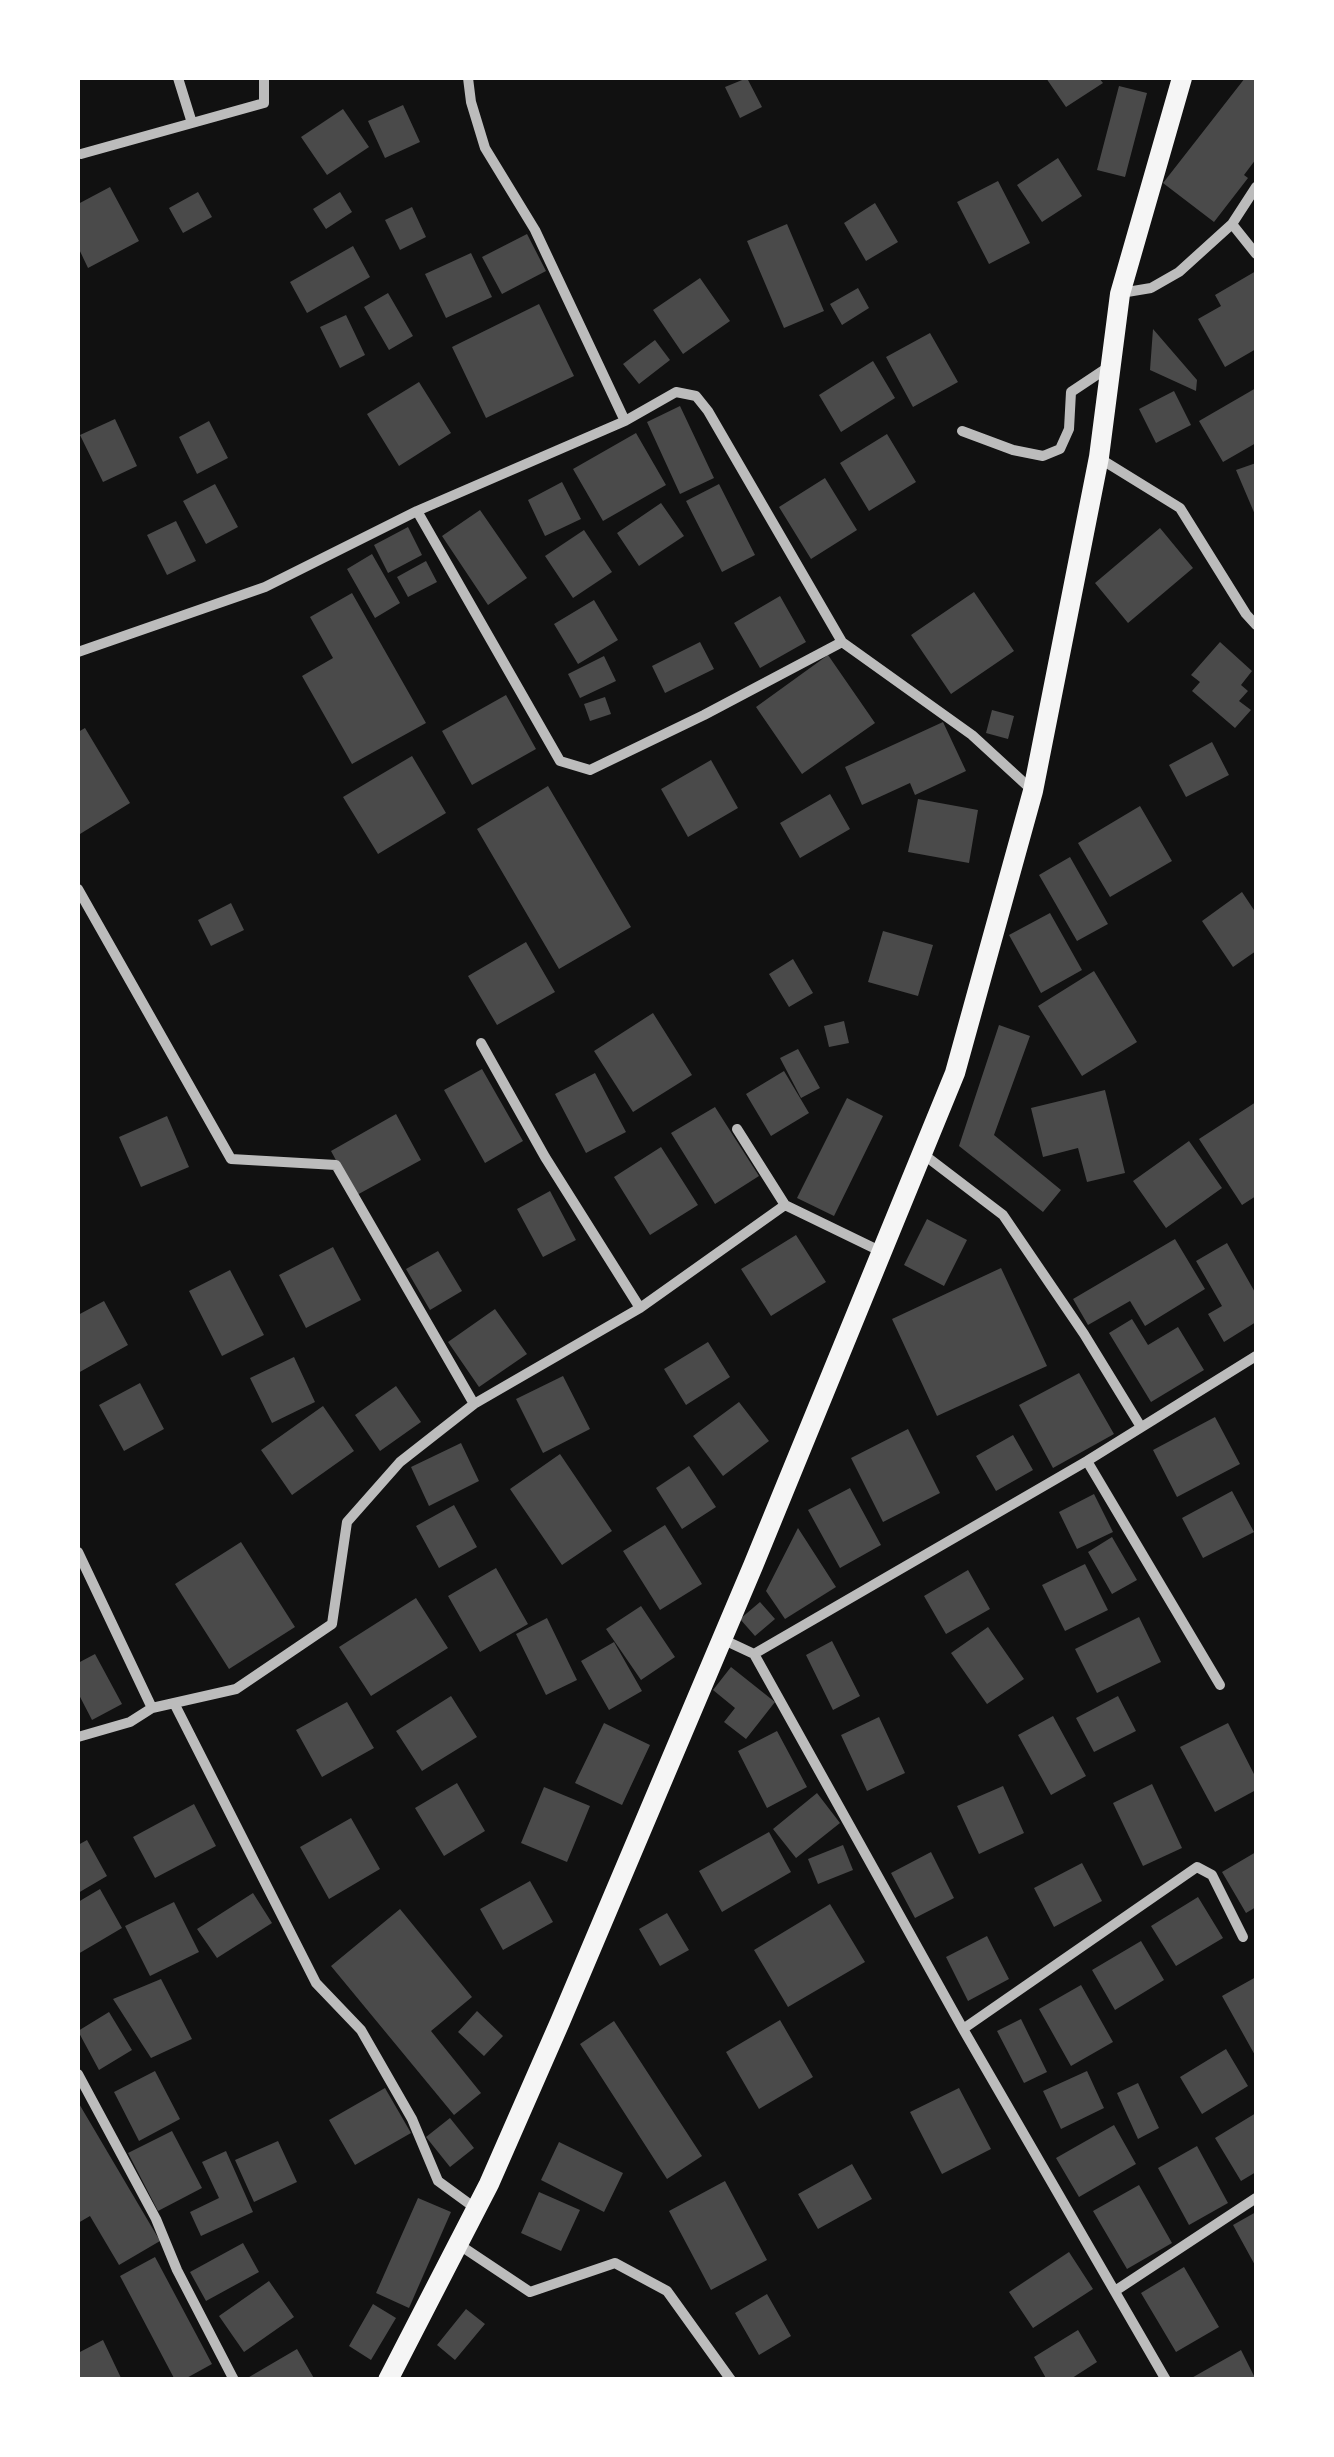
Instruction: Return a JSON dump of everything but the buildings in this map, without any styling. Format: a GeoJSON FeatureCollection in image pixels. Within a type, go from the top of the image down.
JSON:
{"type":"FeatureCollection","features":[{"type":"Feature","properties":{"kind":"main road"},"geometry":{"type":"LineString","coordinates":[[388,2380],[476,2209],[552,2040],[955,1073],[1033,791],[1098,457],[1120,294],[1182,78]]}},
{"type":"Feature","properties":{"kind":"street"},"geometry":{"type":"LineString","coordinates":[[178,78],[192,123]]}},
{"type":"Feature","properties":{"kind":"street"},"geometry":{"type":"LineString","coordinates":[[81,154],[264,103],[264,78]]}},
{"type":"Feature","properties":{"kind":"street"},"geometry":{"type":"LineString","coordinates":[[468,78],[471,102],[486,148],[534,230],[625,421]]}},
{"type":"Feature","properties":{"kind":"street"},"geometry":{"type":"LineString","coordinates":[[1120,294],[1151,288],[1178,272],[1232,224],[1256,187]]}},
{"type":"Feature","properties":{"kind":"street"},"geometry":{"type":"LineString","coordinates":[[1232,224],[1256,254]]}},
{"type":"Feature","properties":{"kind":"street"},"geometry":{"type":"LineString","coordinates":[[962,431],[1013,450],[1043,456],[1060,449],[1069,429],[1071,392],[1110,366]]}},
{"type":"Feature","properties":{"kind":"street"},"geometry":{"type":"LineString","coordinates":[[78,652],[265,587],[417,511],[625,421],[676,392],[696,396],[718,428],[842,642],[972,735],[1033,791]]}},
{"type":"Feature","properties":{"kind":"street"},"geometry":{"type":"LineString","coordinates":[[1098,457],[1180,508],[1256,625]]}},
{"type":"Feature","properties":{"kind":"street"},"geometry":{"type":"LineString","coordinates":[[417,511],[560,761],[590,770],[842,642]]}},
{"type":"Feature","properties":{"kind":"street"},"geometry":{"type":"LineString","coordinates":[[78,889],[231,1159],[336,1165],[474,1404]]}},
{"type":"Feature","properties":{"kind":"street"},"geometry":{"type":"LineString","coordinates":[[481,1043],[545,1157],[640,1308]]}},
{"type":"Feature","properties":{"kind":"street"},"geometry":{"type":"LineString","coordinates":[[737,1129],[785,1205],[882,1252]]}},
{"type":"Feature","properties":{"kind":"street"},"geometry":{"type":"LineString","coordinates":[[922,1153],[1003,1214],[1141,1427]]}},
{"type":"Feature","properties":{"kind":"street"},"geometry":{"type":"LineString","coordinates":[[78,1737],[130,1722],[152,1708],[236,1689],[332,1624],[347,1522],[400,1462],[474,1404],[640,1308],[785,1205]]}},
{"type":"Feature","properties":{"kind":"street"},"geometry":{"type":"LineString","coordinates":[[754,1654],[1087,1461],[1256,1356]]}},
{"type":"Feature","properties":{"kind":"street"},"geometry":{"type":"LineString","coordinates":[[1087,1461],[1220,1685]]}},
{"type":"Feature","properties":{"kind":"street"},"geometry":{"type":"LineString","coordinates":[[78,1552],[152,1708]]}},
{"type":"Feature","properties":{"kind":"street"},"geometry":{"type":"LineString","coordinates":[[722,1639],[754,1654],[1166,2380]]}},
{"type":"Feature","properties":{"kind":"street"},"geometry":{"type":"LineString","coordinates":[[174,1703],[316,1983],[361,2030],[412,2119],[438,2181],[476,2209]]}},
{"type":"Feature","properties":{"kind":"street"},"geometry":{"type":"LineString","coordinates":[[963,2028],[1198,1867],[1212,1875],[1243,1937]]}},
{"type":"Feature","properties":{"kind":"street"},"geometry":{"type":"LineString","coordinates":[[78,2074],[156,2219],[177,2270],[234,2380]]}},
{"type":"Feature","properties":{"kind":"street"},"geometry":{"type":"LineString","coordinates":[[1115,2291],[1256,2198]]}},
{"type":"Feature","properties":{"kind":"street"},"geometry":{"type":"LineString","coordinates":[[458,2244],[530,2292],[616,2262],[667,2291],[731,2380]]}}]}
